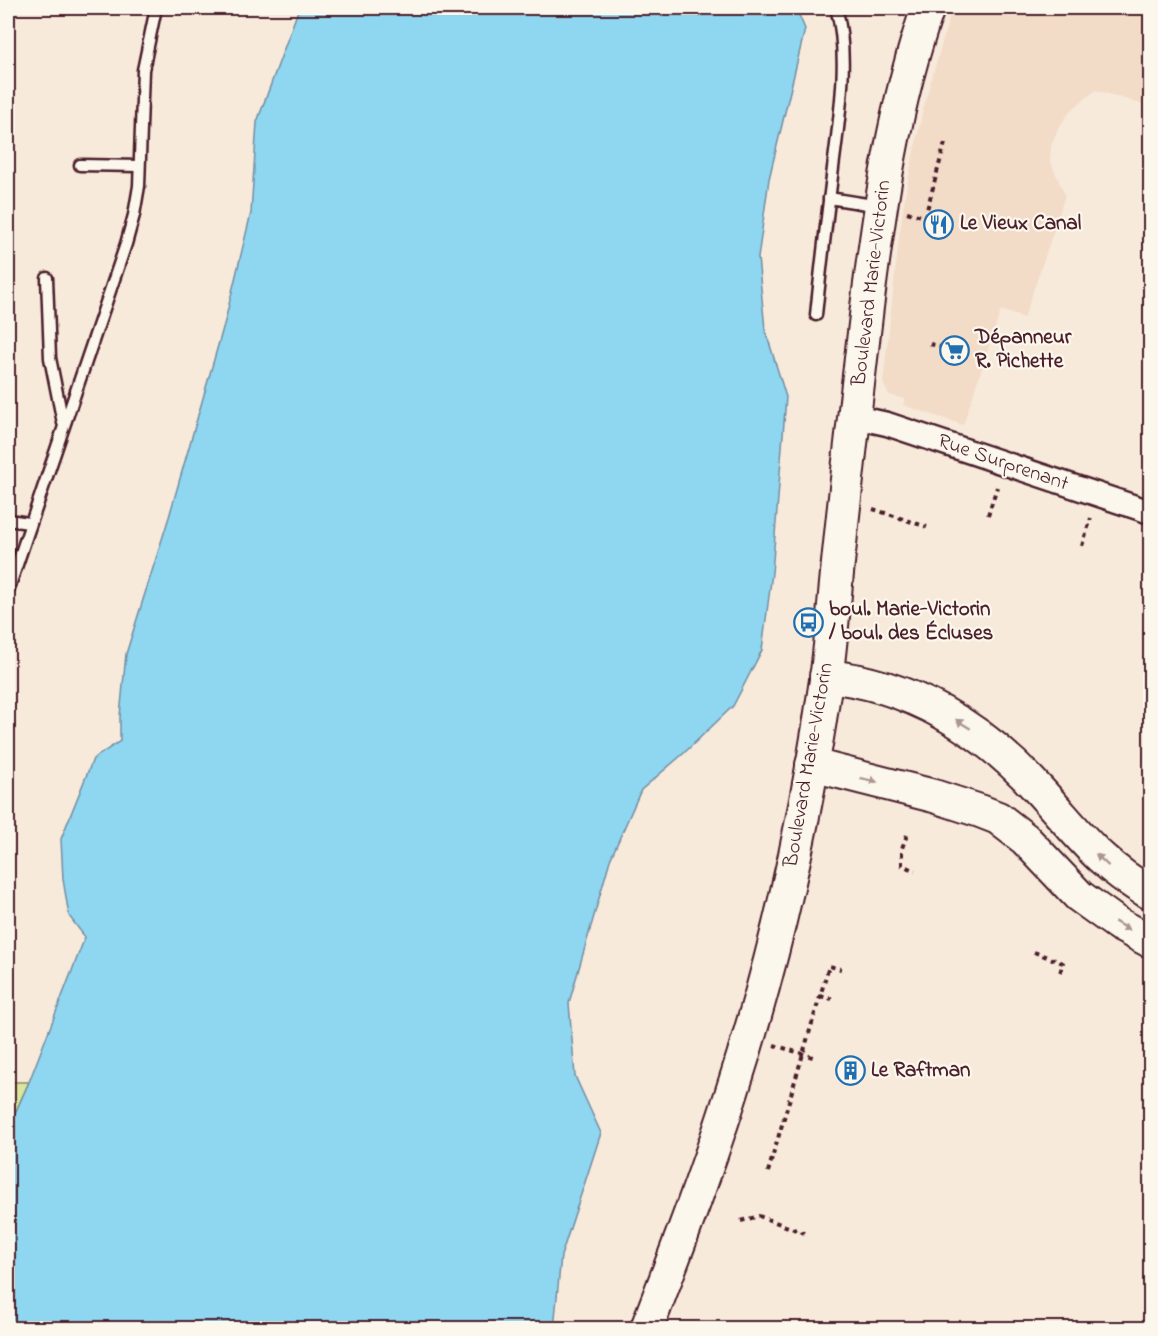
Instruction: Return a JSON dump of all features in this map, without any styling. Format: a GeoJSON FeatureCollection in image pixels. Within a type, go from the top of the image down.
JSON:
{"type":"FeatureCollection","features":[{"type":"Feature","properties":{"kind":"street","name":"Boulevard Marie-Victorin"},"geometry":{"type":"LineString","coordinates":[[647,1329],[703,1180],[747,1044],[783,906],[812,765],[826,676],[855,417],[889,208],[906,80],[928,8]]}},
{"type":"Feature","properties":{"kind":"street","name":"Rue Surprenant"},"geometry":{"type":"LineString","coordinates":[[855,417],[887,424],[1150,512]]}},
{"type":"Feature","properties":{"kind":"street"},"geometry":{"type":"LineString","coordinates":[[826,676],[858,680],[906,695],[929,704],[976,733],[1017,766],[1089,848],[1111,868],[1150,893]]}},
{"type":"Feature","properties":{"kind":"street"},"geometry":{"type":"LineString","coordinates":[[812,765],[934,796],[998,818],[1024,839],[1079,896],[1118,924],[1150,941]]}},
{"type":"Feature","properties":{"kind":"lane"},"geometry":{"type":"LineString","coordinates":[[8,591],[134,215],[139,166],[143,70],[156,8]]}},
{"type":"Feature","properties":{"kind":"lane"},"geometry":{"type":"LineString","coordinates":[[816,315],[838,130],[842,37],[836,8]]}},
{"type":"Feature","properties":{"kind":"lane"},"geometry":{"type":"LineString","coordinates":[[80,165],[139,166]]}},
{"type":"Feature","properties":{"kind":"lane"},"geometry":{"type":"LineString","coordinates":[[829,198],[889,208]]}},
{"type":"Feature","properties":{"kind":"lane"},"geometry":{"type":"LineString","coordinates":[[47,278],[50,358],[63,426]]}},
{"type":"Feature","properties":{"kind":"lane"},"geometry":{"type":"LineString","coordinates":[[8,520],[29,523]]}},
{"type":"Feature","properties":{"kind":"path"},"geometry":{"type":"LineString","coordinates":[[925,217],[945,143]]}},
{"type":"Feature","properties":{"kind":"path"},"geometry":{"type":"LineString","coordinates":[[889,208],[932,219]]}},
{"type":"Feature","properties":{"kind":"path"},"geometry":{"type":"LineString","coordinates":[[930,344],[945,348]]}},
{"type":"Feature","properties":{"kind":"path"},"geometry":{"type":"LineString","coordinates":[[866,506],[927,527]]}},
{"type":"Feature","properties":{"kind":"path"},"geometry":{"type":"LineString","coordinates":[[907,835],[902,848],[902,865],[915,871]]}},
{"type":"Feature","properties":{"kind":"path"},"geometry":{"type":"LineString","coordinates":[[1034,952],[1063,963],[1060,973]]}},
{"type":"Feature","properties":{"kind":"path"},"geometry":{"type":"LineString","coordinates":[[768,1172],[828,966],[841,969]]}},
{"type":"Feature","properties":{"kind":"path"},"geometry":{"type":"LineString","coordinates":[[820,996],[832,999]]}},
{"type":"Feature","properties":{"kind":"path"},"geometry":{"type":"LineString","coordinates":[[768,1043],[816,1058]]}},
{"type":"Feature","properties":{"kind":"path"},"geometry":{"type":"LineString","coordinates":[[741,1221],[759,1216],[804,1233]]}},
{"type":"Feature","properties":{"kind":"shaded area"},"geometry":{"type":"Polygon","coordinates":[[[952,8],[1150,8],[1150,87],[1144,105],[1096,90],[1070,111],[1059,127],[1051,146],[1050,161],[1065,195],[1056,224],[1024,318],[1001,310],[963,425],[903,405],[905,399],[889,395],[883,383],[907,185],[923,109],[952,8]]]}},
{"type":"Feature","properties":{"kind":"green space"},"geometry":{"type":"Polygon","coordinates":[[[8,1082],[29,1082],[8,1129],[8,1082]]]}},
{"type":"Feature","properties":{"kind":"water"},"geometry":{"type":"Polygon","coordinates":[[[299,8],[796,8],[805,29],[769,179],[758,258],[765,329],[786,397],[772,573],[762,650],[733,706],[641,790],[610,860],[569,1003],[575,1076],[601,1133],[561,1256],[554,1328],[8,1328],[8,1129],[29,1082],[85,937],[69,916],[63,879],[61,839],[93,759],[120,741],[126,654],[169,517],[225,321],[251,213],[257,122],[299,8]]]}},
{"type":"Feature","properties":{"kind":"place","name":"Le Vieux Canal"},"geometry":{"type":"Point","coordinates":[939,224]}},
{"type":"Feature","properties":{"kind":"place","name":"Dépanneur R. Pichette"},"geometry":{"type":"Point","coordinates":[954,350]}},
{"type":"Feature","properties":{"kind":"place","name":"boul. Marie-Victorin / boul. des Écluses"},"geometry":{"type":"Point","coordinates":[808,622]}},
{"type":"Feature","properties":{"kind":"place","name":"Le Raftman"},"geometry":{"type":"Point","coordinates":[850,1071]}}]}
